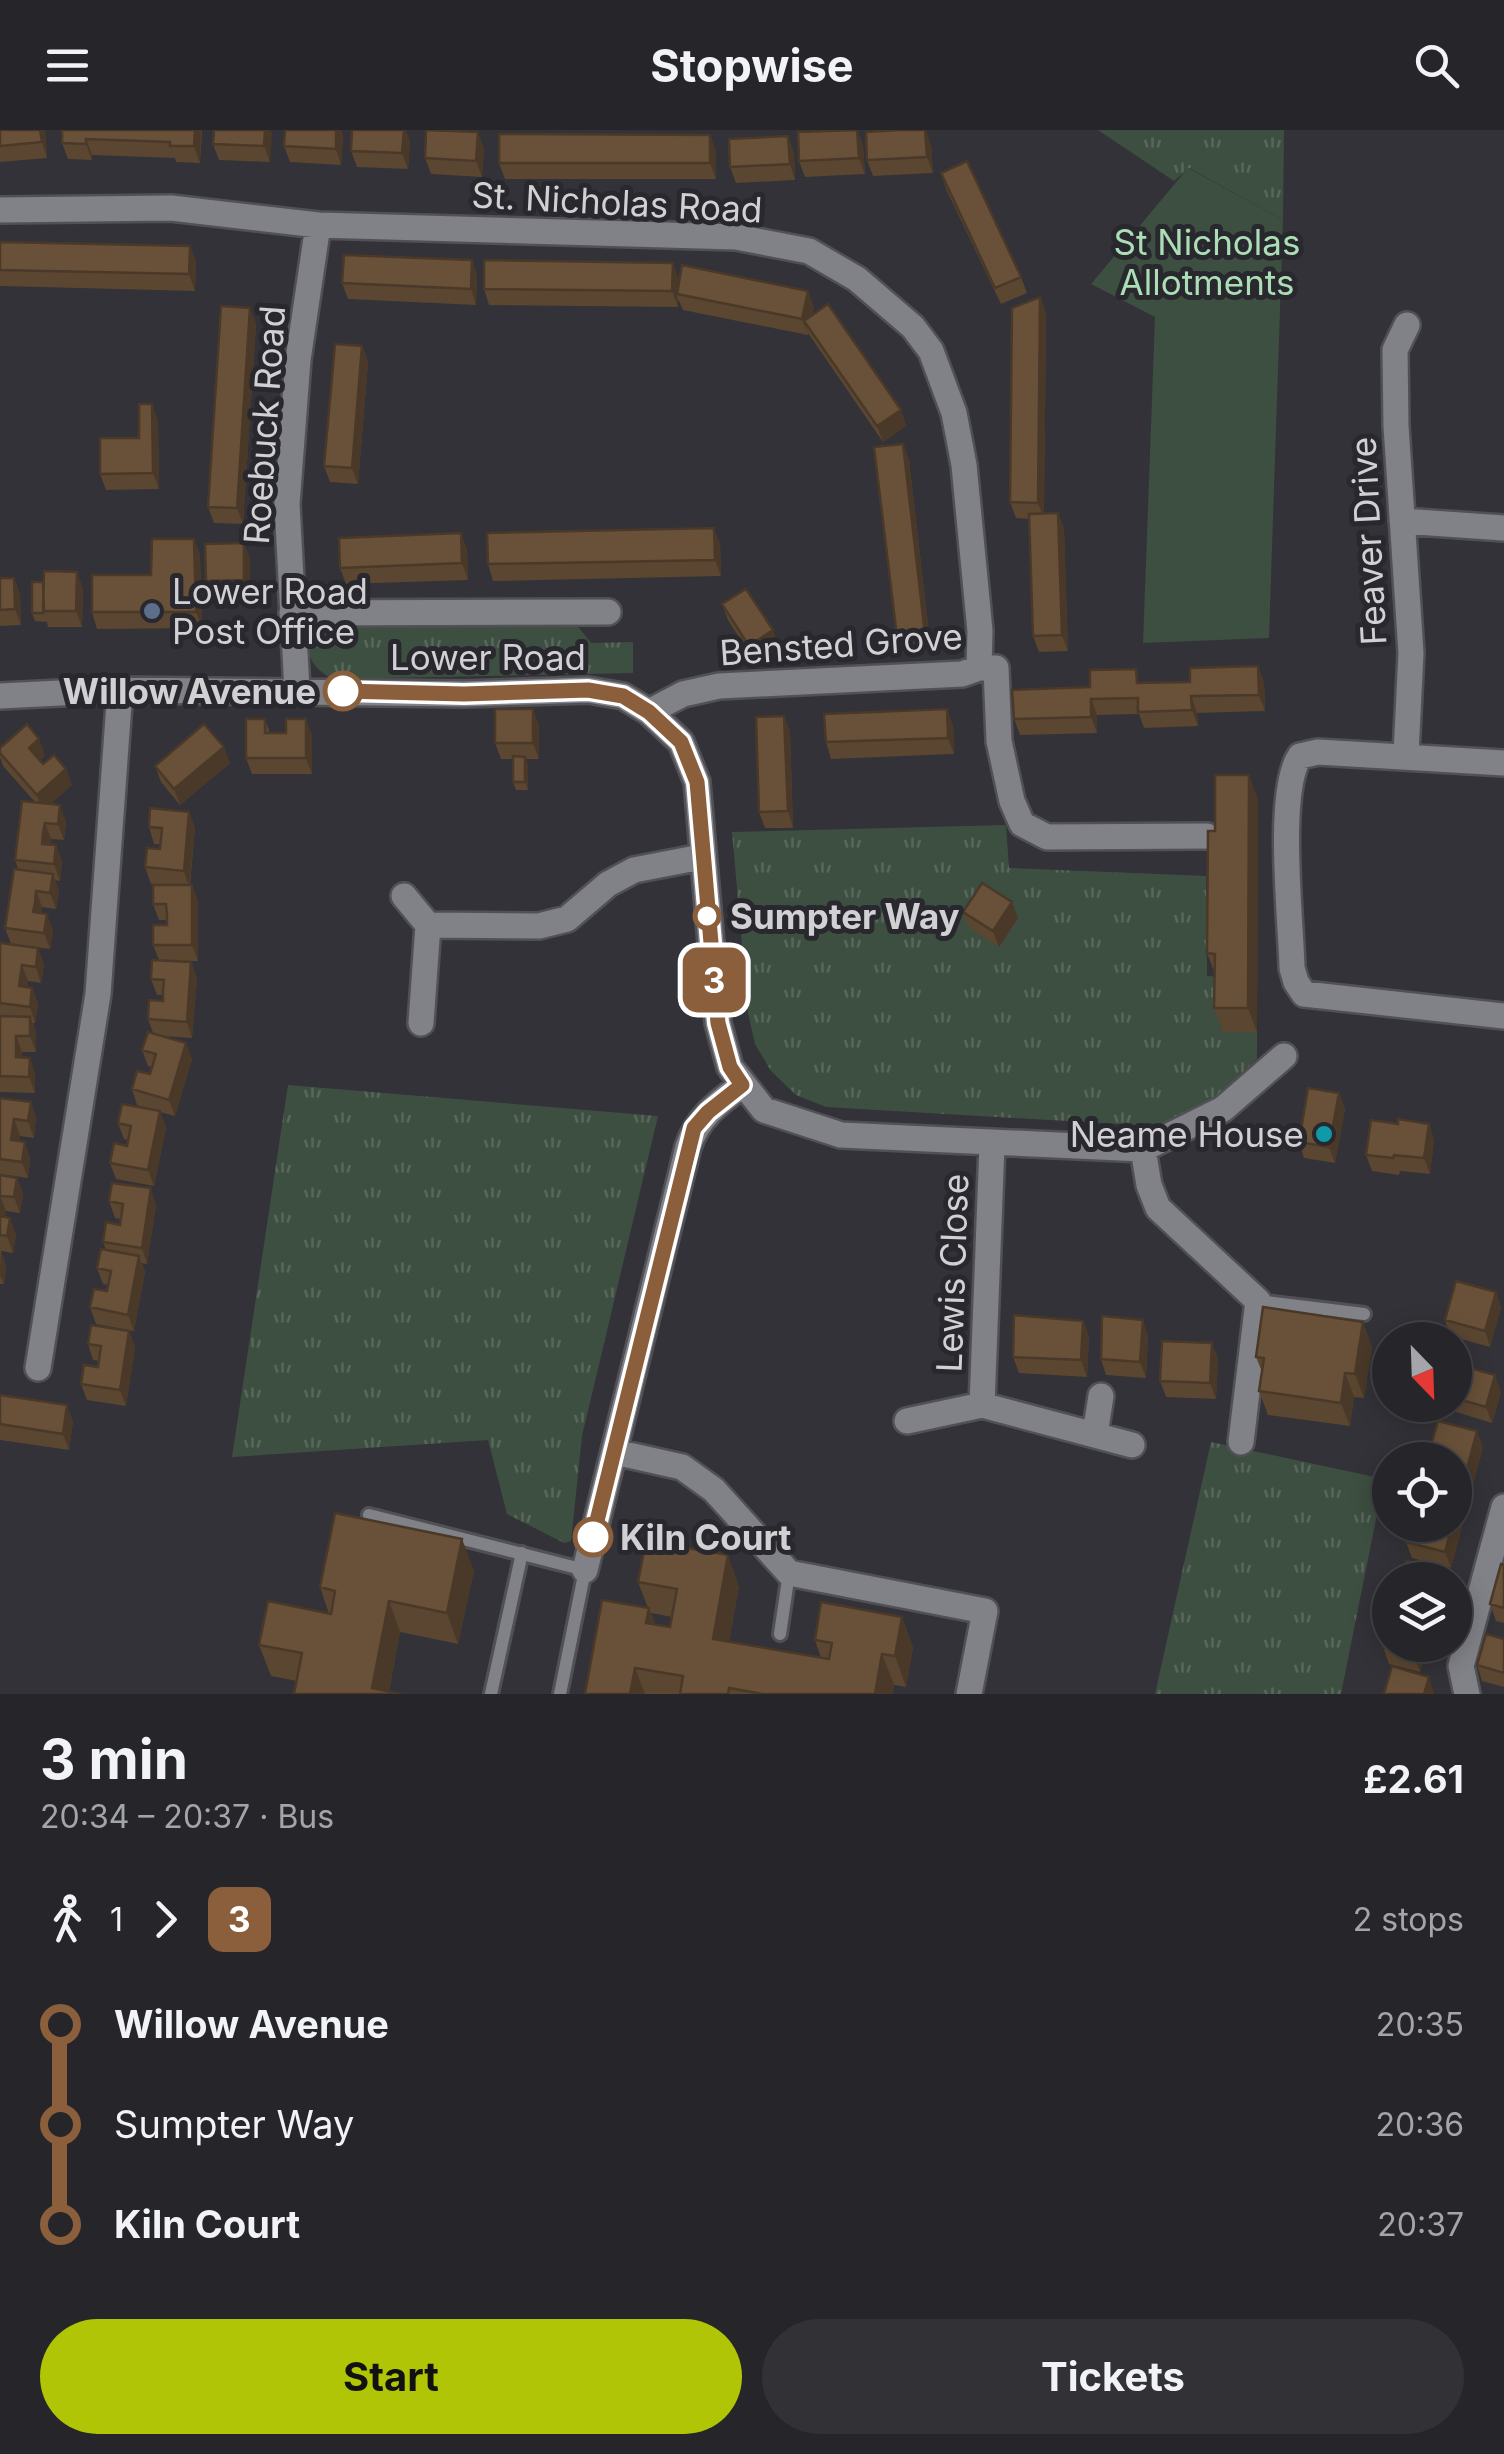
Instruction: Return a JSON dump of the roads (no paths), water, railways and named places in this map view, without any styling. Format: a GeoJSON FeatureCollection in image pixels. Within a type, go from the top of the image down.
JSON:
{"type":"FeatureCollection","features":[{"type":"Feature","properties":{"kind":"street","name":"St. Nicholas Road"},"geometry":{"type":"LineString","coordinates":[[0,210],[170,208],[318,225],[736,237],[810,251],[857,278],[913,328],[931,352],[954,414],[964,465],[980,631],[978,668]]}},
{"type":"Feature","properties":{"kind":"street","name":"Roebuck Road"},"geometry":{"type":"LineString","coordinates":[[297,690],[287,504],[298,360],[318,225]]}},
{"type":"Feature","properties":{"kind":"street","name":"Feaver Drive"},"geometry":{"type":"LineString","coordinates":[[1406,754],[1411,654],[1396,350],[1407,325]]}},
{"type":"Feature","properties":{"kind":"street"},"geometry":{"type":"LineString","coordinates":[[1402,521],[1504,528]]}},
{"type":"Feature","properties":{"kind":"street"},"geometry":{"type":"LineString","coordinates":[[292,614],[608,612]]}},
{"type":"Feature","properties":{"kind":"street","name":"Bensted Grove"},"geometry":{"type":"LineString","coordinates":[[649,712],[683,694],[719,686],[962,674],[978,668],[996,668],[1000,741],[1012,801],[1022,824],[1047,837],[1207,836]]}},
{"type":"Feature","properties":{"kind":"street"},"geometry":{"type":"LineString","coordinates":[[38,1368],[98,994],[120,690]]}},
{"type":"Feature","properties":{"kind":"street","name":"Lower Road"},"geometry":{"type":"LineString","coordinates":[[0,696],[120,690],[464,694],[588,690],[623,696],[649,712],[681,742],[697,782],[718,1023],[730,1067],[764,1110],[842,1135],[1143,1149],[1223,1109],[1284,1056]]}},
{"type":"Feature","properties":{"kind":"street"},"geometry":{"type":"LineString","coordinates":[[1504,763],[1406,754],[1318,752],[1300,756],[1289,778],[1287,800],[1292,968],[1304,994],[1504,1016]]}},
{"type":"Feature","properties":{"kind":"street"},"geometry":{"type":"LineString","coordinates":[[428,925],[539,926],[568,919],[608,884],[634,870],[702,857]]}},
{"type":"Feature","properties":{"kind":"street"},"geometry":{"type":"LineString","coordinates":[[404,896],[428,925],[421,1023]]}},
{"type":"Feature","properties":{"kind":"street"},"geometry":{"type":"LineString","coordinates":[[585,1570],[694,1128],[742,1085]]}},
{"type":"Feature","properties":{"kind":"street","name":"Lewis Close"},"geometry":{"type":"LineString","coordinates":[[982,1405],[992,1144]]}},
{"type":"Feature","properties":{"kind":"street"},"geometry":{"type":"LineString","coordinates":[[1143,1149],[1158,1208],[1258,1300],[1240,1442]]}},
{"type":"Feature","properties":{"kind":"street"},"geometry":{"type":"LineString","coordinates":[[1096,1434],[1101,1396]]}},
{"type":"Feature","properties":{"kind":"street","name":"Lewis Close"},"geometry":{"type":"LineString","coordinates":[[907,1421],[982,1405],[1132,1445]]}},
{"type":"Feature","properties":{"kind":"street"},"geometry":{"type":"LineString","coordinates":[[615,1452],[682,1467],[714,1490],[789,1573],[985,1611],[968,1694]]}},
{"type":"Feature","properties":{"kind":"street"},"geometry":{"type":"LineString","coordinates":[[1468,1694],[1460,1666],[1504,1507]]}},
{"type":"Feature","properties":{"kind":"lane"},"geometry":{"type":"LineString","coordinates":[[1258,1300],[1364,1314]]}},
{"type":"Feature","properties":{"kind":"lane"},"geometry":{"type":"LineString","coordinates":[[369,1515],[585,1570],[560,1694]]}},
{"type":"Feature","properties":{"kind":"lane"},"geometry":{"type":"LineString","coordinates":[[491,1694],[522,1553]]}},
{"type":"Feature","properties":{"kind":"lane"},"geometry":{"type":"LineString","coordinates":[[780,1634],[789,1573]]}},
{"type":"Feature","properties":{"kind":"place","name":"Lower Road Post Office"},"geometry":{"type":"Point","coordinates":[152,611]}},
{"type":"Feature","properties":{"kind":"place","name":"Willow Avenue"},"geometry":{"type":"Point","coordinates":[343,691]}},
{"type":"Feature","properties":{"kind":"place","name":"Sumpter Way"},"geometry":{"type":"Point","coordinates":[707,916]}},
{"type":"Feature","properties":{"kind":"place","name":"Neame House"},"geometry":{"type":"Point","coordinates":[1324,1134]}},
{"type":"Feature","properties":{"kind":"place","name":"Kiln Court"},"geometry":{"type":"Point","coordinates":[593,1537]}},
{"type":"Feature","properties":{"kind":"park label","name":"St Nicholas Allotments"},"geometry":{"type":"Point","coordinates":[1207,262]}}]}
